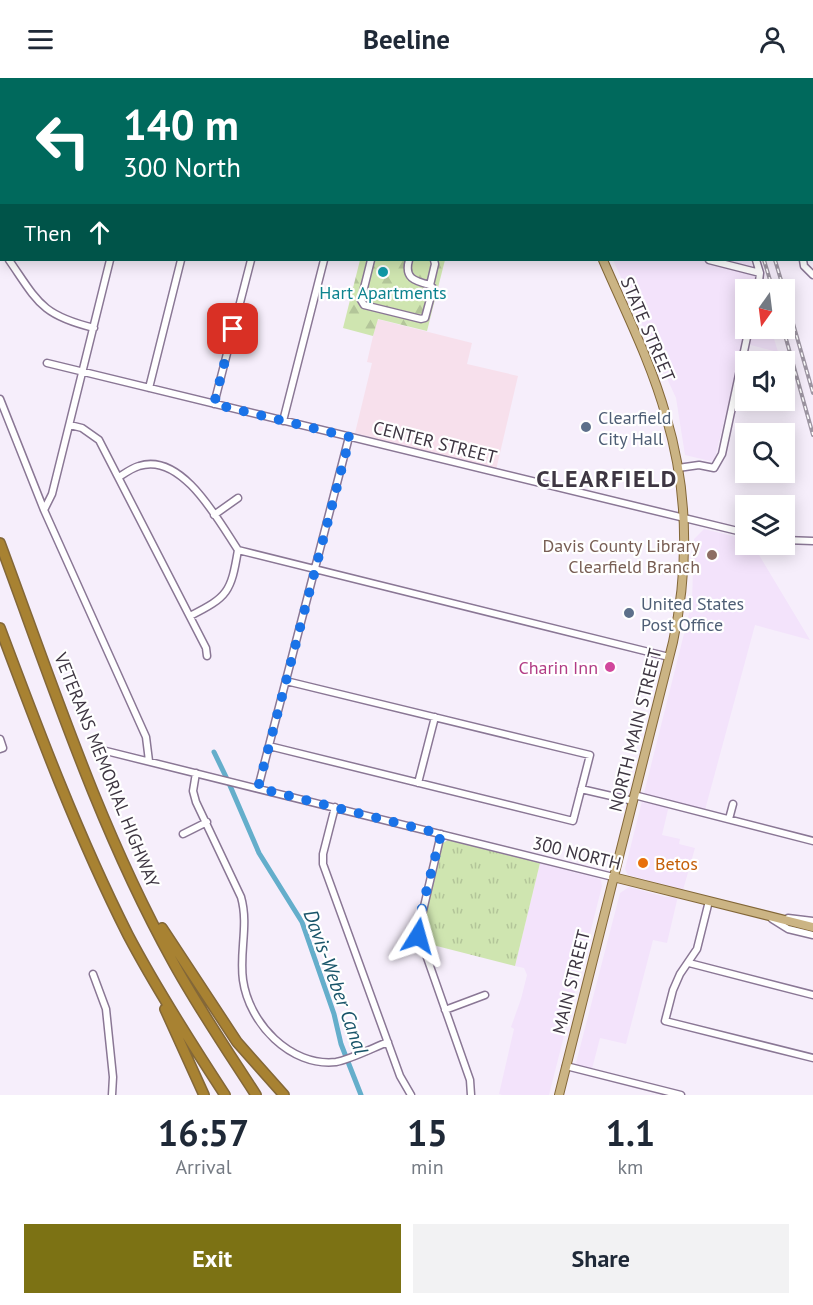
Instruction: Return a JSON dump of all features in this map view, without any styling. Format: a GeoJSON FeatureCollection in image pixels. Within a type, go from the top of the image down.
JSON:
{"type":"FeatureCollection","features":[{"type":"Feature","properties":{"kind":"highway","name":"VETERANS MEMORIAL HIGHWAY"},"geometry":{"type":"LineString","coordinates":[[0,543],[75,743],[121,857],[172,960],[256,1095]]}},
{"type":"Feature","properties":{"kind":"highway"},"geometry":{"type":"LineString","coordinates":[[0,628],[40,734],[97,870],[146,968],[204,1095]]}},
{"type":"Feature","properties":{"kind":"highway"},"geometry":{"type":"LineString","coordinates":[[138,893],[237,1042],[284,1095]]}},
{"type":"Feature","properties":{"kind":"highway"},"geometry":{"type":"LineString","coordinates":[[146,968],[225,1095]]}},
{"type":"Feature","properties":{"kind":"main road","name":"STATE STREET"},"geometry":{"type":"LineString","coordinates":[[603,261],[666,416],[678,468],[684,553]]}},
{"type":"Feature","properties":{"kind":"main road","name":"NORTH MAIN STREET"},"geometry":{"type":"LineString","coordinates":[[614,877],[669,657],[680,603],[684,553]]}},
{"type":"Feature","properties":{"kind":"main road","name":"300 NORTH"},"geometry":{"type":"LineString","coordinates":[[614,877],[813,927]]}},
{"type":"Feature","properties":{"kind":"main road","name":"MAIN STREET"},"geometry":{"type":"LineString","coordinates":[[558,1095],[614,877]]}},
{"type":"Feature","properties":{"kind":"street"},"geometry":{"type":"LineString","coordinates":[[10,261],[45,309],[66,320],[94,328]]}},
{"type":"Feature","properties":{"kind":"street"},"geometry":{"type":"LineString","coordinates":[[44,510],[52,494],[110,261]]}},
{"type":"Feature","properties":{"kind":"street"},"geometry":{"type":"LineString","coordinates":[[148,388],[181,261]]}},
{"type":"Feature","properties":{"kind":"street"},"geometry":{"type":"LineString","coordinates":[[214,404],[251,261]]}},
{"type":"Feature","properties":{"kind":"street"},"geometry":{"type":"LineString","coordinates":[[283,421],[324,261]]}},
{"type":"Feature","properties":{"kind":"street"},"geometry":{"type":"LineString","coordinates":[[371,261],[361,300],[364,305],[421,319],[425,318],[433,288],[430,285],[434,261]]}},
{"type":"Feature","properties":{"kind":"street"},"geometry":{"type":"LineString","coordinates":[[409,261],[407,269],[410,277],[414,281],[430,285]]}},
{"type":"Feature","properties":{"kind":"street"},"geometry":{"type":"LineString","coordinates":[[713,261],[760,273]]}},
{"type":"Feature","properties":{"kind":"street"},"geometry":{"type":"LineString","coordinates":[[756,261],[759,279]]}},
{"type":"Feature","properties":{"kind":"street"},"geometry":{"type":"LineString","coordinates":[[803,261],[804,266],[813,275]]}},
{"type":"Feature","properties":{"kind":"street"},"geometry":{"type":"LineString","coordinates":[[678,468],[699,465],[714,468],[722,454],[747,339]]}},
{"type":"Feature","properties":{"kind":"street","name":"CENTER STREET"},"geometry":{"type":"LineString","coordinates":[[47,363],[735,530]]}},
{"type":"Feature","properties":{"kind":"street"},"geometry":{"type":"LineString","coordinates":[[0,399],[44,510],[146,737],[149,761]]}},
{"type":"Feature","properties":{"kind":"street"},"geometry":{"type":"LineString","coordinates":[[70,425],[82,428],[99,440],[190,616],[206,648],[207,656]]}},
{"type":"Feature","properties":{"kind":"street"},"geometry":{"type":"LineString","coordinates":[[258,788],[350,437]]}},
{"type":"Feature","properties":{"kind":"street"},"geometry":{"type":"LineString","coordinates":[[119,477],[138,466],[151,464],[184,476],[238,550],[669,657]]}},
{"type":"Feature","properties":{"kind":"street"},"geometry":{"type":"LineString","coordinates":[[214,515],[238,498]]}},
{"type":"Feature","properties":{"kind":"street"},"geometry":{"type":"LineString","coordinates":[[795,540],[813,541]]}},
{"type":"Feature","properties":{"kind":"street"},"geometry":{"type":"LineString","coordinates":[[190,616],[216,603],[227,592],[234,573],[238,550]]}},
{"type":"Feature","properties":{"kind":"street"},"geometry":{"type":"LineString","coordinates":[[269,746],[573,821],[590,755],[286,681]]}},
{"type":"Feature","properties":{"kind":"street"},"geometry":{"type":"LineString","coordinates":[[418,783],[435,717]]}},
{"type":"Feature","properties":{"kind":"street"},"geometry":{"type":"LineString","coordinates":[[0,739],[3,748],[0,749]]}},
{"type":"Feature","properties":{"kind":"street","name":"300 NORTH"},"geometry":{"type":"LineString","coordinates":[[98,749],[614,877]]}},
{"type":"Feature","properties":{"kind":"street"},"geometry":{"type":"LineString","coordinates":[[196,773],[193,791],[241,897],[245,911],[242,952],[243,981],[248,1001],[264,1028],[289,1049],[304,1057],[321,1061],[341,1060],[388,1042]]}},
{"type":"Feature","properties":{"kind":"street"},"geometry":{"type":"LineString","coordinates":[[581,789],[729,819],[813,841]]}},
{"type":"Feature","properties":{"kind":"street"},"geometry":{"type":"LineString","coordinates":[[729,819],[733,804]]}},
{"type":"Feature","properties":{"kind":"street"},"geometry":{"type":"LineString","coordinates":[[334,807],[323,854],[323,864],[403,1082],[411,1095]]}},
{"type":"Feature","properties":{"kind":"street"},"geometry":{"type":"LineString","coordinates":[[183,834],[207,822]]}},
{"type":"Feature","properties":{"kind":"street"},"geometry":{"type":"LineString","coordinates":[[441,834],[418,932],[470,1080],[471,1095]]}},
{"type":"Feature","properties":{"kind":"street"},"geometry":{"type":"LineString","coordinates":[[709,901],[701,937],[673,990],[665,1021],[813,1058]]}},
{"type":"Feature","properties":{"kind":"street"},"geometry":{"type":"LineString","coordinates":[[767,916],[813,921]]}},
{"type":"Feature","properties":{"kind":"street"},"geometry":{"type":"LineString","coordinates":[[767,916],[788,929],[813,935]]}},
{"type":"Feature","properties":{"kind":"street"},"geometry":{"type":"LineString","coordinates":[[689,963],[813,995]]}},
{"type":"Feature","properties":{"kind":"street"},"geometry":{"type":"LineString","coordinates":[[93,974],[106,1009],[113,1077],[112,1095]]}},
{"type":"Feature","properties":{"kind":"street"},"geometry":{"type":"LineString","coordinates":[[445,1010],[485,995]]}},
{"type":"Feature","properties":{"kind":"street"},"geometry":{"type":"LineString","coordinates":[[566,1066],[681,1095]]}},
{"type":"Feature","properties":{"kind":"shaded area"},"geometry":{"type":"Polygon","coordinates":[[[613,261],[750,261],[756,279],[735,279],[735,339],[774,339],[778,351],[743,343],[741,351],[735,351],[735,376],[714,462],[685,455],[676,398],[613,261]]]}},
{"type":"Feature","properties":{"kind":"shaded area"},"geometry":{"type":"Polygon","coordinates":[[[377,319],[472,343],[467,364],[518,376],[496,470],[355,433],[372,363],[367,362],[377,319]]]}},
{"type":"Feature","properties":{"kind":"shaded area"},"geometry":{"type":"Polygon","coordinates":[[[704,529],[735,537],[735,555],[759,555],[810,640],[755,625],[705,810],[670,801],[662,835],[680,839],[679,844],[695,848],[683,890],[628,875],[625,869],[692,602],[694,539],[704,529]]]}},
{"type":"Feature","properties":{"kind":"shaded area"},"geometry":{"type":"Polygon","coordinates":[[[540,863],[597,878],[601,880],[602,886],[549,1095],[502,1095],[499,1094],[514,1029],[511,1027],[527,975],[524,968],[515,966],[540,863]]]}},
{"type":"Feature","properties":{"kind":"shaded area"},"geometry":{"type":"Polygon","coordinates":[[[629,887],[666,897],[678,896],[667,943],[653,940],[626,1044],[600,1038],[592,1069],[579,1066],[576,1063],[620,893],[629,887]]]}},
{"type":"Feature","properties":{"kind":"green space"},"geometry":{"type":"Polygon","coordinates":[[[360,261],[445,261],[427,331],[378,319],[373,336],[343,328],[360,261]]]}},
{"type":"Feature","properties":{"kind":"green space"},"geometry":{"type":"Polygon","coordinates":[[[448,840],[540,863],[515,966],[425,943],[423,925],[443,843],[448,840]]]}},
{"type":"Feature","properties":{"kind":"waterway","name":"Davis-Weber Canal"},"geometry":{"type":"LineString","coordinates":[[214,752],[259,853],[302,922],[334,1014],[341,1044],[361,1095]]}},
{"type":"Feature","properties":{"kind":"railway"},"geometry":{"type":"LineString","coordinates":[[764,261],[770,279]]}},
{"type":"Feature","properties":{"kind":"railway"},"geometry":{"type":"LineString","coordinates":[[775,261],[781,279]]}},
{"type":"Feature","properties":{"kind":"railway"},"geometry":{"type":"LineString","coordinates":[[795,330],[813,393]]}},
{"type":"Feature","properties":{"kind":"railway"},"geometry":{"type":"LineString","coordinates":[[786,339],[813,435]]}},
{"type":"Feature","properties":{"kind":"place","name":"Hart Apartments"},"geometry":{"type":"Point","coordinates":[383,272]}},
{"type":"Feature","properties":{"kind":"place","name":"Clearfield City Hall"},"geometry":{"type":"Point","coordinates":[586,427]}},
{"type":"Feature","properties":{"kind":"place","name":"Davis County Library Clearfield Branch"},"geometry":{"type":"Point","coordinates":[712,555]}},
{"type":"Feature","properties":{"kind":"place","name":"United States Post Office"},"geometry":{"type":"Point","coordinates":[629,613]}},
{"type":"Feature","properties":{"kind":"place","name":"Charin Inn"},"geometry":{"type":"Point","coordinates":[610,667]}},
{"type":"Feature","properties":{"kind":"place","name":"Betos"},"geometry":{"type":"Point","coordinates":[643,863]}},
{"type":"Feature","properties":{"kind":"district","name":"CLEARFIELD"},"geometry":{"type":"Point","coordinates":[607,478]}},
{"type":"Feature","properties":{"kind":"route"},"geometry":{"type":"LineString","coordinates":[[233,329],[214,404],[350,437],[258,788],[441,834],[418,924],[418,936]]}}]}
